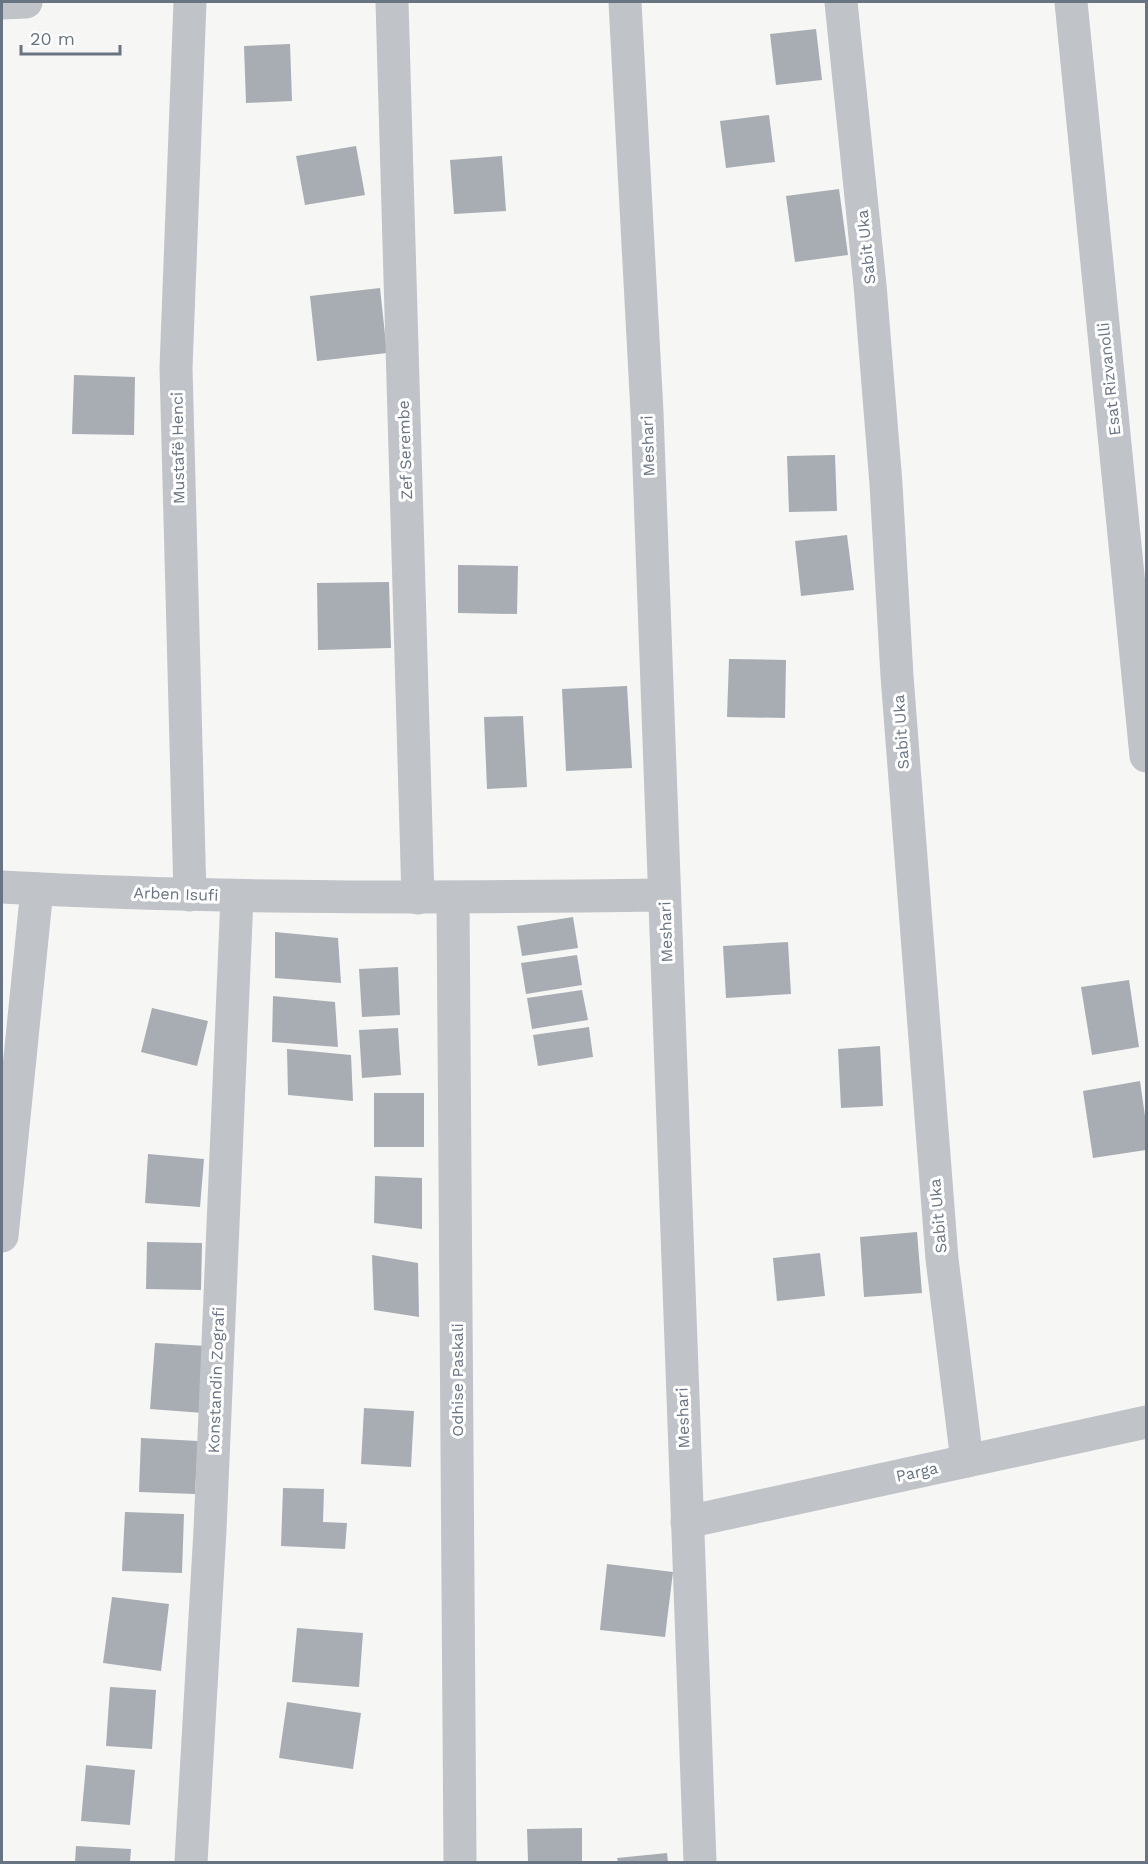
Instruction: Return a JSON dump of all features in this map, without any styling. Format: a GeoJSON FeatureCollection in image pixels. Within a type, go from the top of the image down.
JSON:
{"type":"FeatureCollection","features":[{"type":"Feature","properties":{"kind":"street"},"geometry":{"type":"LineString","coordinates":[[2,3],[26,2]]}},
{"type":"Feature","properties":{"kind":"street","name":"Mustafë Henci"},"geometry":{"type":"LineString","coordinates":[[190,2],[176,368],[190,895]]}},
{"type":"Feature","properties":{"kind":"street","name":"Zef Serembe"},"geometry":{"type":"LineString","coordinates":[[392,2],[418,898]]}},
{"type":"Feature","properties":{"kind":"street","name":"Meshari"},"geometry":{"type":"LineString","coordinates":[[625,2],[647,412],[700,1863]]}},
{"type":"Feature","properties":{"kind":"street","name":"Sabit Uka"},"geometry":{"type":"LineString","coordinates":[[841,2],[870,285],[886,484],[898,688],[940,1248],[967,1461]]}},
{"type":"Feature","properties":{"kind":"street","name":"Esat Rizvanolli"},"geometry":{"type":"LineString","coordinates":[[1071,2],[1146,756]]}},
{"type":"Feature","properties":{"kind":"street","name":"Arben Isufi"},"geometry":{"type":"LineString","coordinates":[[2,887],[237,897],[453,898],[664,895]]}},
{"type":"Feature","properties":{"kind":"street"},"geometry":{"type":"LineString","coordinates":[[2,1236],[37,889]]}},
{"type":"Feature","properties":{"kind":"street","name":"Konstandin Zografi"},"geometry":{"type":"LineString","coordinates":[[190,1863],[210,1530],[237,897]]}},
{"type":"Feature","properties":{"kind":"street","name":"Odhise Paskali"},"geometry":{"type":"LineString","coordinates":[[453,898],[460,1863]]}},
{"type":"Feature","properties":{"kind":"street","name":"Parga"},"geometry":{"type":"LineString","coordinates":[[687,1522],[1146,1422]]}},
{"type":"Feature","properties":{"kind":"building"},"geometry":{"type":"Polygon","coordinates":[[[816,29],[822,80],[776,85],[770,34],[816,29]]]}},
{"type":"Feature","properties":{"kind":"building"},"geometry":{"type":"Polygon","coordinates":[[[290,44],[292,101],[246,103],[244,46],[290,44]]]}},
{"type":"Feature","properties":{"kind":"building"},"geometry":{"type":"Polygon","coordinates":[[[769,115],[775,162],[726,168],[720,121],[769,115]]]}},
{"type":"Feature","properties":{"kind":"building"},"geometry":{"type":"Polygon","coordinates":[[[356,146],[365,195],[305,205],[296,156],[356,146]]]}},
{"type":"Feature","properties":{"kind":"building"},"geometry":{"type":"Polygon","coordinates":[[[502,156],[506,211],[454,214],[450,160],[502,156]]]}},
{"type":"Feature","properties":{"kind":"building"},"geometry":{"type":"Polygon","coordinates":[[[839,189],[848,255],[795,262],[786,196],[839,189]]]}},
{"type":"Feature","properties":{"kind":"building"},"geometry":{"type":"Polygon","coordinates":[[[380,288],[387,353],[317,361],[310,296],[380,288]]]}},
{"type":"Feature","properties":{"kind":"building"},"geometry":{"type":"Polygon","coordinates":[[[74,375],[135,377],[134,435],[72,434],[74,375]]]}},
{"type":"Feature","properties":{"kind":"building"},"geometry":{"type":"Polygon","coordinates":[[[835,455],[837,511],[789,512],[787,456],[835,455]]]}},
{"type":"Feature","properties":{"kind":"building"},"geometry":{"type":"Polygon","coordinates":[[[847,535],[854,590],[801,596],[795,541],[847,535]]]}},
{"type":"Feature","properties":{"kind":"building"},"geometry":{"type":"Polygon","coordinates":[[[458,565],[518,566],[517,614],[458,613],[458,565]]]}},
{"type":"Feature","properties":{"kind":"building"},"geometry":{"type":"Polygon","coordinates":[[[389,582],[391,648],[318,650],[317,583],[389,582]]]}},
{"type":"Feature","properties":{"kind":"building"},"geometry":{"type":"Polygon","coordinates":[[[729,659],[786,660],[785,718],[727,717],[729,659]]]}},
{"type":"Feature","properties":{"kind":"building"},"geometry":{"type":"Polygon","coordinates":[[[627,686],[632,768],[566,771],[562,689],[627,686]]]}},
{"type":"Feature","properties":{"kind":"building"},"geometry":{"type":"Polygon","coordinates":[[[523,716],[527,787],[487,789],[484,717],[523,716]]]}},
{"type":"Feature","properties":{"kind":"building"},"geometry":{"type":"Polygon","coordinates":[[[573,917],[578,948],[522,956],[517,926],[573,917]]]}},
{"type":"Feature","properties":{"kind":"building"},"geometry":{"type":"Polygon","coordinates":[[[275,932],[338,938],[341,983],[275,978],[275,932]]]}},
{"type":"Feature","properties":{"kind":"building"},"geometry":{"type":"Polygon","coordinates":[[[788,942],[791,994],[726,998],[723,946],[788,942]]]}},
{"type":"Feature","properties":{"kind":"building"},"geometry":{"type":"Polygon","coordinates":[[[577,955],[582,985],[526,994],[521,963],[577,955]]]}},
{"type":"Feature","properties":{"kind":"building"},"geometry":{"type":"Polygon","coordinates":[[[398,967],[400,1015],[362,1017],[359,969],[398,967]]]}},
{"type":"Feature","properties":{"kind":"building"},"geometry":{"type":"Polygon","coordinates":[[[1129,980],[1139,1047],[1092,1055],[1081,987],[1129,980]]]}},
{"type":"Feature","properties":{"kind":"building"},"geometry":{"type":"Polygon","coordinates":[[[582,990],[588,1020],[532,1029],[527,998],[582,990]]]}},
{"type":"Feature","properties":{"kind":"building"},"geometry":{"type":"Polygon","coordinates":[[[273,996],[335,1002],[338,1047],[272,1042],[273,996]]]}},
{"type":"Feature","properties":{"kind":"building"},"geometry":{"type":"Polygon","coordinates":[[[152,1008],[208,1021],[197,1066],[141,1052],[152,1008]]]}},
{"type":"Feature","properties":{"kind":"building"},"geometry":{"type":"Polygon","coordinates":[[[589,1027],[593,1057],[538,1066],[533,1035],[589,1027]]]}},
{"type":"Feature","properties":{"kind":"building"},"geometry":{"type":"Polygon","coordinates":[[[398,1028],[401,1075],[362,1078],[359,1030],[398,1028]]]}},
{"type":"Feature","properties":{"kind":"building"},"geometry":{"type":"Polygon","coordinates":[[[880,1046],[883,1106],[841,1108],[838,1049],[880,1046]]]}},
{"type":"Feature","properties":{"kind":"building"},"geometry":{"type":"Polygon","coordinates":[[[287,1049],[351,1055],[353,1101],[288,1095],[287,1049]]]}},
{"type":"Feature","properties":{"kind":"building"},"geometry":{"type":"Polygon","coordinates":[[[1140,1081],[1146,1123],[1146,1150],[1093,1158],[1083,1091],[1140,1081]]]}},
{"type":"Feature","properties":{"kind":"building"},"geometry":{"type":"Polygon","coordinates":[[[374,1093],[424,1093],[424,1147],[374,1147],[374,1093]]]}},
{"type":"Feature","properties":{"kind":"building"},"geometry":{"type":"Polygon","coordinates":[[[148,1154],[204,1159],[200,1207],[145,1203],[148,1154]]]}},
{"type":"Feature","properties":{"kind":"building"},"geometry":{"type":"Polygon","coordinates":[[[375,1176],[422,1178],[422,1229],[374,1223],[375,1176]]]}},
{"type":"Feature","properties":{"kind":"building"},"geometry":{"type":"Polygon","coordinates":[[[917,1232],[922,1293],[864,1297],[860,1237],[917,1232]]]}},
{"type":"Feature","properties":{"kind":"building"},"geometry":{"type":"Polygon","coordinates":[[[147,1242],[202,1243],[201,1290],[146,1289],[147,1242]]]}},
{"type":"Feature","properties":{"kind":"building"},"geometry":{"type":"Polygon","coordinates":[[[820,1253],[825,1296],[777,1301],[773,1258],[820,1253]]]}},
{"type":"Feature","properties":{"kind":"building"},"geometry":{"type":"Polygon","coordinates":[[[372,1255],[418,1263],[419,1317],[374,1310],[372,1255]]]}},
{"type":"Feature","properties":{"kind":"building"},"geometry":{"type":"Polygon","coordinates":[[[155,1343],[207,1346],[203,1413],[150,1409],[155,1343]]]}},
{"type":"Feature","properties":{"kind":"building"},"geometry":{"type":"Polygon","coordinates":[[[364,1408],[414,1411],[411,1467],[361,1464],[364,1408]]]}},
{"type":"Feature","properties":{"kind":"building"},"geometry":{"type":"Polygon","coordinates":[[[141,1438],[198,1441],[195,1494],[139,1492],[141,1438]]]}},
{"type":"Feature","properties":{"kind":"building"},"geometry":{"type":"Polygon","coordinates":[[[283,1488],[324,1489],[323,1522],[347,1523],[345,1549],[281,1546],[283,1488]]]}},
{"type":"Feature","properties":{"kind":"building"},"geometry":{"type":"Polygon","coordinates":[[[125,1512],[184,1514],[182,1573],[122,1571],[125,1512]]]}},
{"type":"Feature","properties":{"kind":"building"},"geometry":{"type":"Polygon","coordinates":[[[607,1564],[673,1572],[665,1637],[600,1630],[607,1564]]]}},
{"type":"Feature","properties":{"kind":"building"},"geometry":{"type":"Polygon","coordinates":[[[112,1597],[169,1604],[161,1671],[103,1663],[112,1597]]]}},
{"type":"Feature","properties":{"kind":"building"},"geometry":{"type":"Polygon","coordinates":[[[297,1628],[363,1633],[359,1687],[292,1682],[297,1628]]]}},
{"type":"Feature","properties":{"kind":"building"},"geometry":{"type":"Polygon","coordinates":[[[110,1687],[156,1690],[152,1749],[106,1746],[110,1687]]]}},
{"type":"Feature","properties":{"kind":"building"},"geometry":{"type":"Polygon","coordinates":[[[287,1702],[361,1713],[353,1769],[279,1758],[287,1702]]]}},
{"type":"Feature","properties":{"kind":"building"},"geometry":{"type":"Polygon","coordinates":[[[86,1765],[135,1770],[130,1825],[81,1821],[86,1765]]]}},
{"type":"Feature","properties":{"kind":"building"},"geometry":{"type":"Polygon","coordinates":[[[582,1828],[582,1862],[528,1862],[527,1829],[582,1828]]]}},
{"type":"Feature","properties":{"kind":"building"},"geometry":{"type":"Polygon","coordinates":[[[76,1846],[131,1849],[130,1862],[75,1862],[76,1846]]]}},
{"type":"Feature","properties":{"kind":"building"},"geometry":{"type":"Polygon","coordinates":[[[667,1853],[668,1862],[618,1862],[617,1858],[667,1853]]]}}]}
